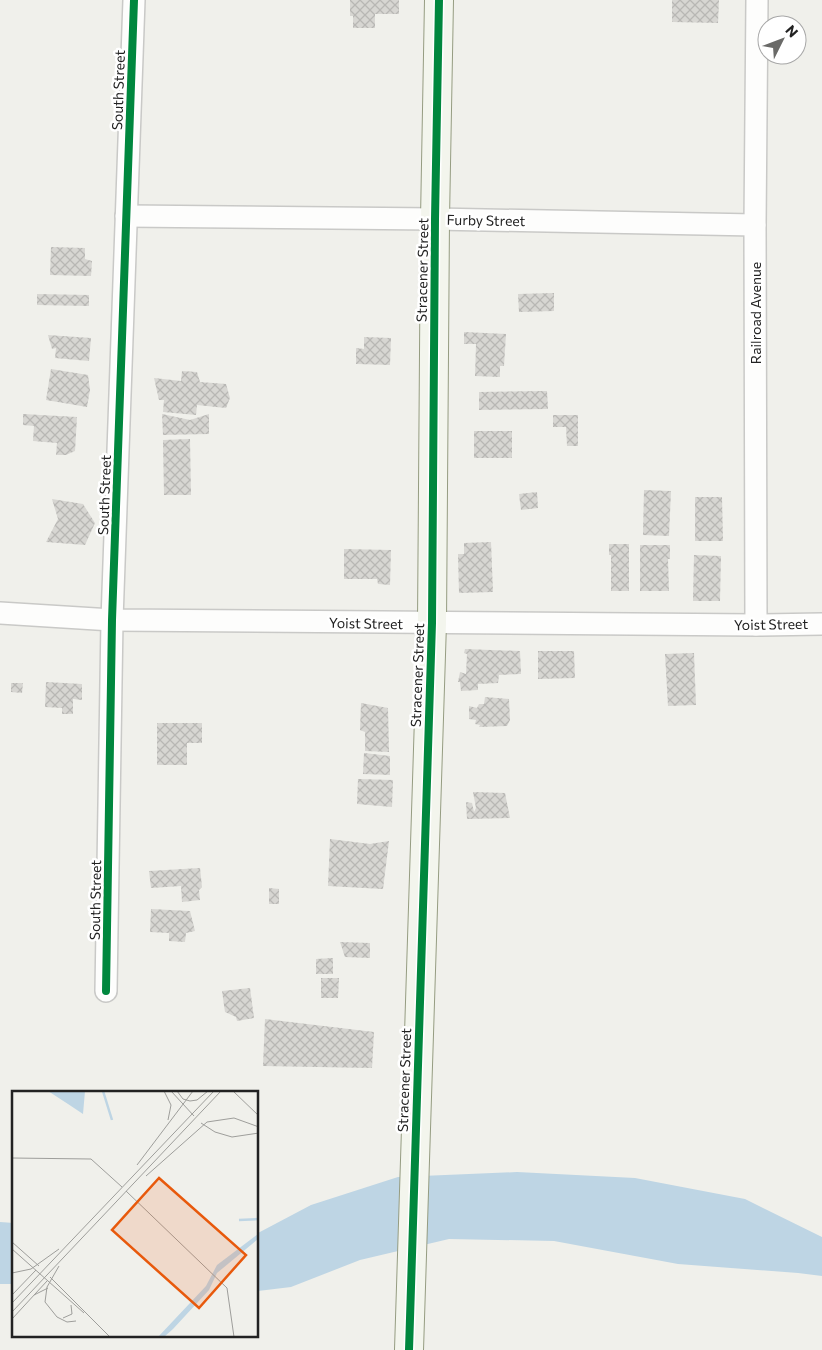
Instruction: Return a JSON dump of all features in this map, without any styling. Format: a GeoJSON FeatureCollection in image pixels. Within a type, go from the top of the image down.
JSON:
{"type":"FeatureCollection","features":[{"type":"Feature","properties":{"kind":"street","name":"South Street"},"geometry":{"type":"LineString","coordinates":[[106,991],[112,620],[134,0]]}},
{"type":"Feature","properties":{"kind":"street","name":"Stracener Street"},"geometry":{"type":"LineString","coordinates":[[409,1350],[432,623],[435,218],[439,0]]}},
{"type":"Feature","properties":{"kind":"street","name":"Railroad Avenue"},"geometry":{"type":"LineString","coordinates":[[756,625],[755,225],[757,0]]}},
{"type":"Feature","properties":{"kind":"street","name":"Furby Street"},"geometry":{"type":"LineString","coordinates":[[126,216],[435,218],[755,225]]}},
{"type":"Feature","properties":{"kind":"street","name":"Yoist Street"},"geometry":{"type":"LineString","coordinates":[[0,613],[112,620],[822,624]]}},
{"type":"Feature","properties":{"kind":"water"},"geometry":{"type":"Polygon","coordinates":[[[517,1172],[635,1178],[745,1199],[822,1237],[822,1276],[678,1264],[554,1241],[449,1239],[360,1260],[291,1287],[259,1291],[259,1232],[311,1205],[398,1177],[517,1172]]]}},
{"type":"Feature","properties":{"kind":"water"},"geometry":{"type":"Polygon","coordinates":[[[0,1222],[12,1223],[12,1284],[0,1284],[0,1222]]]}},
{"type":"Feature","properties":{"kind":"building"},"geometry":{"type":"Polygon","coordinates":[[[350,0],[399,0],[399,14],[375,14],[375,28],[353,28],[353,16],[350,16],[350,0]]]}},
{"type":"Feature","properties":{"kind":"building"},"geometry":{"type":"Polygon","coordinates":[[[672,0],[719,0],[718,23],[672,22],[672,0]]]}},
{"type":"Feature","properties":{"kind":"building"},"geometry":{"type":"Polygon","coordinates":[[[51,247],[85,248],[85,259],[92,261],[91,276],[50,275],[51,247]]]}},
{"type":"Feature","properties":{"kind":"building"},"geometry":{"type":"Polygon","coordinates":[[[554,293],[554,311],[519,312],[518,294],[554,293]]]}},
{"type":"Feature","properties":{"kind":"building"},"geometry":{"type":"Polygon","coordinates":[[[37,294],[89,295],[89,306],[37,305],[37,294]]]}},
{"type":"Feature","properties":{"kind":"building"},"geometry":{"type":"Polygon","coordinates":[[[464,332],[506,334],[504,366],[500,366],[500,377],[475,376],[476,344],[464,344],[464,332]]]}},
{"type":"Feature","properties":{"kind":"building"},"geometry":{"type":"Polygon","coordinates":[[[48,335],[91,338],[89,361],[55,358],[56,348],[52,349],[48,335]]]}},
{"type":"Feature","properties":{"kind":"building"},"geometry":{"type":"Polygon","coordinates":[[[364,337],[391,338],[390,365],[356,364],[356,348],[364,349],[364,337]]]}},
{"type":"Feature","properties":{"kind":"building"},"geometry":{"type":"Polygon","coordinates":[[[51,369],[88,375],[90,390],[87,407],[46,400],[51,369]]]}},
{"type":"Feature","properties":{"kind":"building"},"geometry":{"type":"Polygon","coordinates":[[[182,371],[197,372],[200,382],[226,384],[230,398],[226,408],[197,405],[196,415],[163,412],[164,400],[159,400],[154,378],[181,381],[182,371]]]}},
{"type":"Feature","properties":{"kind":"building"},"geometry":{"type":"Polygon","coordinates":[[[547,391],[548,409],[479,410],[479,392],[547,391]]]}},
{"type":"Feature","properties":{"kind":"building"},"geometry":{"type":"Polygon","coordinates":[[[23,414],[77,417],[75,451],[66,455],[56,455],[57,443],[33,441],[34,426],[23,425],[23,414]]]}},
{"type":"Feature","properties":{"kind":"building"},"geometry":{"type":"Polygon","coordinates":[[[162,414],[190,420],[209,414],[209,434],[163,435],[162,414]]]}},
{"type":"Feature","properties":{"kind":"building"},"geometry":{"type":"Polygon","coordinates":[[[553,415],[578,415],[578,446],[567,446],[566,427],[553,427],[553,415]]]}},
{"type":"Feature","properties":{"kind":"building"},"geometry":{"type":"Polygon","coordinates":[[[474,431],[512,431],[512,458],[474,458],[474,431]]]}},
{"type":"Feature","properties":{"kind":"building"},"geometry":{"type":"Polygon","coordinates":[[[190,439],[191,495],[164,495],[163,440],[190,439]]]}},
{"type":"Feature","properties":{"kind":"building"},"geometry":{"type":"Polygon","coordinates":[[[644,490],[671,491],[669,536],[643,535],[644,490]]]}},
{"type":"Feature","properties":{"kind":"building"},"geometry":{"type":"Polygon","coordinates":[[[537,492],[538,508],[521,510],[519,494],[537,492]]]}},
{"type":"Feature","properties":{"kind":"building"},"geometry":{"type":"Polygon","coordinates":[[[695,497],[722,497],[723,541],[695,541],[695,497]]]}},
{"type":"Feature","properties":{"kind":"building"},"geometry":{"type":"Polygon","coordinates":[[[52,499],[83,504],[95,523],[85,545],[46,542],[58,519],[52,499]]]}},
{"type":"Feature","properties":{"kind":"building"},"geometry":{"type":"Polygon","coordinates":[[[491,542],[493,592],[459,593],[458,554],[464,554],[464,543],[491,542]]]}},
{"type":"Feature","properties":{"kind":"building"},"geometry":{"type":"Polygon","coordinates":[[[609,544],[629,544],[629,591],[611,591],[611,555],[609,555],[609,544]]]}},
{"type":"Feature","properties":{"kind":"building"},"geometry":{"type":"Polygon","coordinates":[[[640,545],[670,545],[670,559],[668,559],[669,591],[640,591],[640,545]]]}},
{"type":"Feature","properties":{"kind":"building"},"geometry":{"type":"Polygon","coordinates":[[[344,549],[391,550],[390,585],[378,584],[377,579],[344,579],[344,549]]]}},
{"type":"Feature","properties":{"kind":"building"},"geometry":{"type":"Polygon","coordinates":[[[694,555],[721,556],[720,601],[693,601],[694,555]]]}},
{"type":"Feature","properties":{"kind":"building"},"geometry":{"type":"Polygon","coordinates":[[[465,649],[520,651],[521,674],[499,675],[498,683],[478,684],[478,690],[461,691],[460,682],[458,682],[460,672],[466,674],[467,654],[464,653],[465,649]]]}},
{"type":"Feature","properties":{"kind":"building"},"geometry":{"type":"Polygon","coordinates":[[[538,651],[574,651],[575,678],[538,679],[538,651]]]}},
{"type":"Feature","properties":{"kind":"building"},"geometry":{"type":"Polygon","coordinates":[[[694,653],[696,705],[668,706],[665,654],[694,653]]]}},
{"type":"Feature","properties":{"kind":"building"},"geometry":{"type":"Polygon","coordinates":[[[46,682],[82,684],[82,700],[73,699],[73,714],[62,714],[62,708],[45,707],[46,682]]]}},
{"type":"Feature","properties":{"kind":"building"},"geometry":{"type":"Polygon","coordinates":[[[11,683],[23,683],[22,693],[11,692],[11,683]]]}},
{"type":"Feature","properties":{"kind":"building"},"geometry":{"type":"Polygon","coordinates":[[[485,697],[509,699],[510,720],[507,726],[479,727],[480,725],[475,724],[476,720],[469,719],[469,706],[477,708],[479,704],[484,704],[485,697]]]}},
{"type":"Feature","properties":{"kind":"building"},"geometry":{"type":"Polygon","coordinates":[[[361,703],[388,708],[389,752],[365,751],[365,732],[360,730],[361,703]]]}},
{"type":"Feature","properties":{"kind":"building"},"geometry":{"type":"Polygon","coordinates":[[[157,723],[202,723],[202,743],[187,743],[187,765],[157,765],[157,723]]]}},
{"type":"Feature","properties":{"kind":"building"},"geometry":{"type":"Polygon","coordinates":[[[364,753],[390,756],[390,775],[363,774],[364,753]]]}},
{"type":"Feature","properties":{"kind":"building"},"geometry":{"type":"Polygon","coordinates":[[[358,779],[393,780],[392,807],[357,804],[358,779]]]}},
{"type":"Feature","properties":{"kind":"building"},"geometry":{"type":"Polygon","coordinates":[[[473,792],[505,793],[510,818],[467,819],[466,802],[472,803],[474,812],[476,808],[473,792]]]}},
{"type":"Feature","properties":{"kind":"building"},"geometry":{"type":"Polygon","coordinates":[[[330,839],[370,844],[389,841],[383,889],[328,886],[330,839]]]}},
{"type":"Feature","properties":{"kind":"building"},"geometry":{"type":"Polygon","coordinates":[[[200,868],[202,887],[199,890],[200,900],[182,902],[181,886],[151,888],[149,871],[200,868]]]}},
{"type":"Feature","properties":{"kind":"building"},"geometry":{"type":"Polygon","coordinates":[[[269,888],[279,889],[279,904],[269,904],[269,888]]]}},
{"type":"Feature","properties":{"kind":"building"},"geometry":{"type":"Polygon","coordinates":[[[151,909],[190,911],[195,931],[186,933],[185,942],[169,941],[169,933],[150,932],[151,909]]]}},
{"type":"Feature","properties":{"kind":"building"},"geometry":{"type":"Polygon","coordinates":[[[340,942],[370,943],[370,958],[345,957],[340,942]]]}},
{"type":"Feature","properties":{"kind":"building"},"geometry":{"type":"Polygon","coordinates":[[[333,958],[333,974],[316,974],[316,959],[333,958]]]}},
{"type":"Feature","properties":{"kind":"building"},"geometry":{"type":"Polygon","coordinates":[[[321,978],[339,978],[338,998],[321,998],[321,978]]]}},
{"type":"Feature","properties":{"kind":"building"},"geometry":{"type":"Polygon","coordinates":[[[250,988],[254,1018],[237,1021],[236,1017],[225,1012],[222,991],[250,988]]]}},
{"type":"Feature","properties":{"kind":"building"},"geometry":{"type":"Polygon","coordinates":[[[265,1019],[374,1032],[372,1068],[263,1066],[265,1019]]]}},
{"type":"Feature","properties":{"kind":"cycle path"},"geometry":{"type":"LineString","coordinates":[[106,991],[112,620],[134,0]]}},
{"type":"Feature","properties":{"kind":"cycle path"},"geometry":{"type":"LineString","coordinates":[[409,1350],[432,623],[435,219],[439,0]]}}]}
